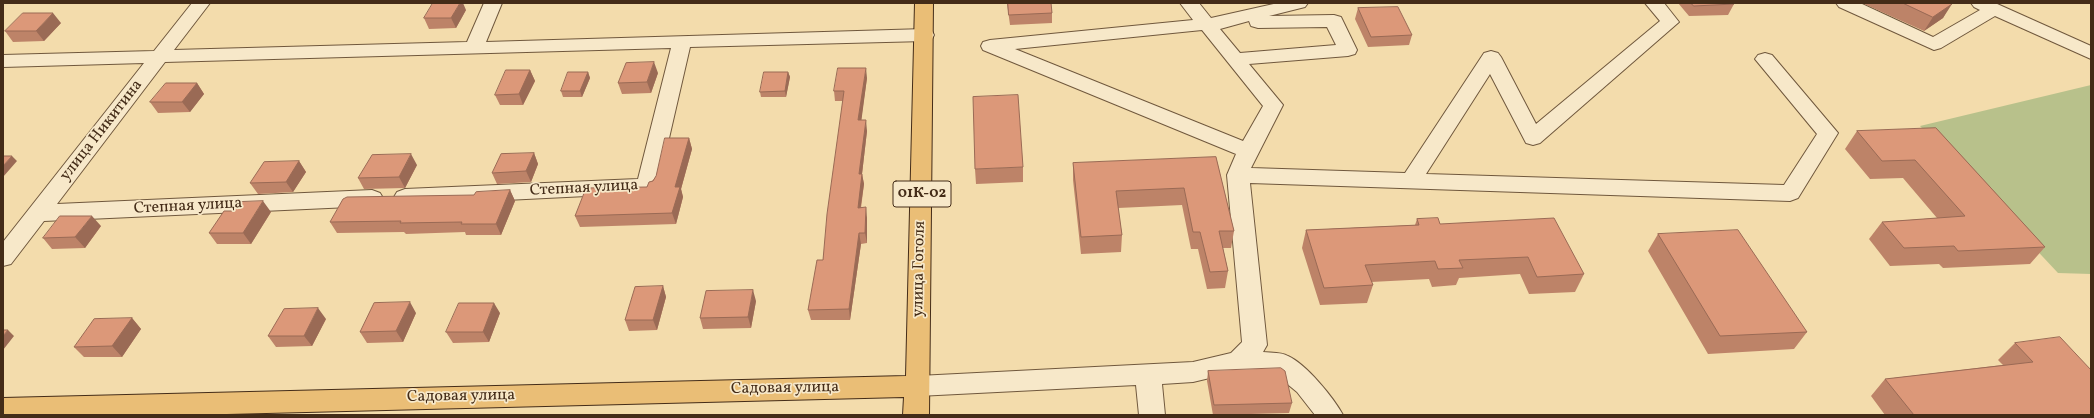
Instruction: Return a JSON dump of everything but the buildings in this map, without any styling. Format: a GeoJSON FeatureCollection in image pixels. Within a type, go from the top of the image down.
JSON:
{"type":"FeatureCollection","features":[{"type":"Feature","properties":{"kind":"main road","name":"улица Гоголя"},"geometry":{"type":"LineString","coordinates":[[916,415],[918,386],[925,35],[924,3]]}},
{"type":"Feature","properties":{"kind":"main road","name":"Садовая улица"},"geometry":{"type":"LineString","coordinates":[[3,409],[295,408],[918,386]]}},
{"type":"Feature","properties":{"kind":"street","name":"улица Никитина"},"geometry":{"type":"LineString","coordinates":[[3,258],[201,3]]}},
{"type":"Feature","properties":{"kind":"street"},"geometry":{"type":"LineString","coordinates":[[474,48],[492,3]]}},
{"type":"Feature","properties":{"kind":"street"},"geometry":{"type":"LineString","coordinates":[[1189,3],[1214,24],[1235,59],[1273,105],[1248,151],[1238,174],[1255,345],[1239,361]]}},
{"type":"Feature","properties":{"kind":"street"},"geometry":{"type":"LineString","coordinates":[[1214,24],[1257,3]]}},
{"type":"Feature","properties":{"kind":"street"},"geometry":{"type":"LineString","coordinates":[[1214,24],[1299,3]]}},
{"type":"Feature","properties":{"kind":"street"},"geometry":{"type":"LineString","coordinates":[[1411,180],[1491,57],[1533,138],[1670,22],[1654,3]]}},
{"type":"Feature","properties":{"kind":"street"},"geometry":{"type":"LineString","coordinates":[[1845,3],[1934,44],[1986,6],[2091,53]]}},
{"type":"Feature","properties":{"kind":"street"},"geometry":{"type":"LineString","coordinates":[[1235,59],[1348,50],[1334,20],[1214,24],[990,46],[1248,151]]}},
{"type":"Feature","properties":{"kind":"street"},"geometry":{"type":"LineString","coordinates":[[3,61],[925,35]]}},
{"type":"Feature","properties":{"kind":"street","name":"Степная улица"},"geometry":{"type":"LineString","coordinates":[[38,213],[646,186],[682,42]]}},
{"type":"Feature","properties":{"kind":"street"},"geometry":{"type":"LineString","coordinates":[[1238,174],[1790,193],[1828,133],[1765,59]]}},
{"type":"Feature","properties":{"kind":"street"},"geometry":{"type":"LineString","coordinates":[[918,386],[1193,372],[1239,361],[1280,363],[1306,385],[1330,415]]}},
{"type":"Feature","properties":{"kind":"street"},"geometry":{"type":"LineString","coordinates":[[1148,374],[1152,415]]}},
{"type":"Feature","properties":{"kind":"green space"},"geometry":{"type":"Polygon","coordinates":[[[2091,85],[2091,274],[2058,273],[1920,126],[2091,85]]]}}]}
